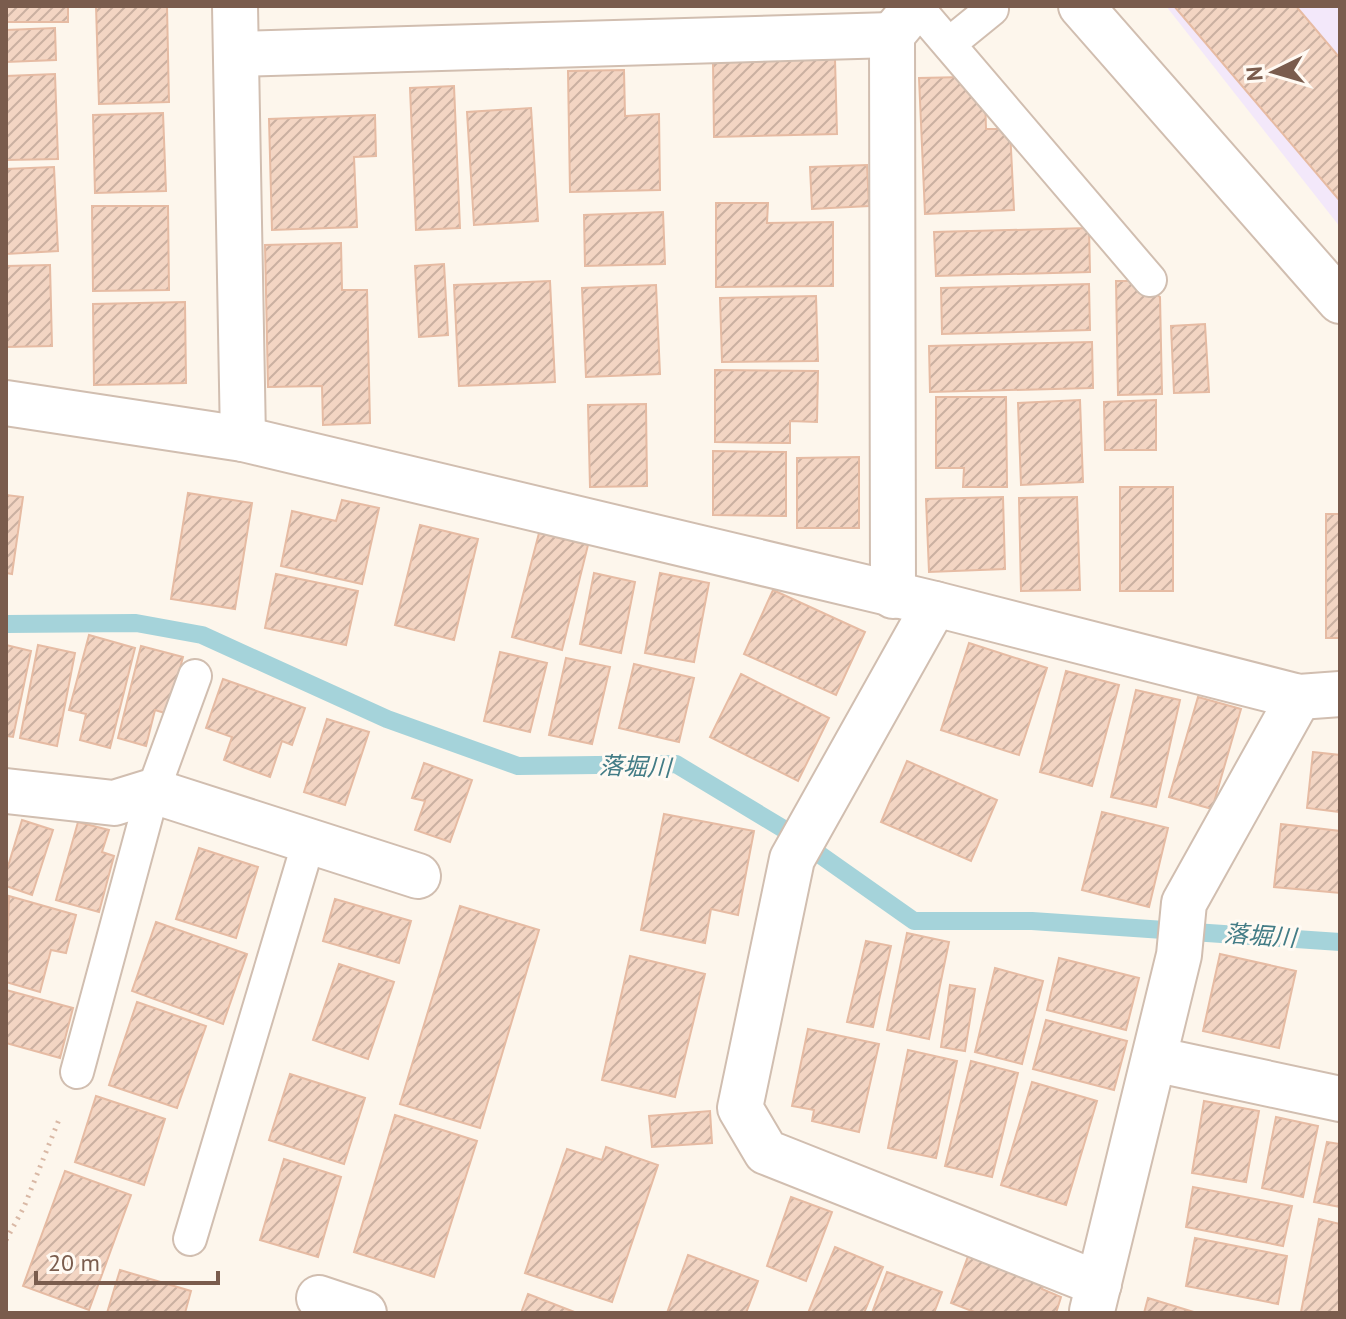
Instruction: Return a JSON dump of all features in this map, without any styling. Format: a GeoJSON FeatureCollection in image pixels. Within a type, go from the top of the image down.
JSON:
{"type":"FeatureCollection","features":[{"type":"Feature","properties":{"kind":"street"},"geometry":{"type":"LineString","coordinates":[[235,6],[243,439]]}},
{"type":"Feature","properties":{"kind":"street"},"geometry":{"type":"LineString","coordinates":[[1081,6],[1340,301]]}},
{"type":"Feature","properties":{"kind":"street"},"geometry":{"type":"LineString","coordinates":[[236,54],[908,16],[893,596]]}},
{"type":"Feature","properties":{"kind":"street"},"geometry":{"type":"LineString","coordinates":[[6,403],[243,439],[893,596],[935,604],[1320,696],[1184,903],[1179,955],[1095,1299],[766,1152],[740,1108],[792,859],[935,604]]}},
{"type":"Feature","properties":{"kind":"street"},"geometry":{"type":"LineString","coordinates":[[6,791],[114,803],[153,791],[418,876]]}},
{"type":"Feature","properties":{"kind":"street"},"geometry":{"type":"LineString","coordinates":[[1154,1059],[1340,1099]]}},
{"type":"Feature","properties":{"kind":"street"},"geometry":{"type":"LineString","coordinates":[[319,1298],[364,1313]]}},
{"type":"Feature","properties":{"kind":"lane"},"geometry":{"type":"LineString","coordinates":[[949,44],[992,9]]}},
{"type":"Feature","properties":{"kind":"lane"},"geometry":{"type":"LineString","coordinates":[[908,16],[949,44],[1150,280]]}},
{"type":"Feature","properties":{"kind":"lane"},"geometry":{"type":"LineString","coordinates":[[77,1072],[153,791],[195,676]]}},
{"type":"Feature","properties":{"kind":"lane"},"geometry":{"type":"LineString","coordinates":[[190,1239],[309,841]]}},
{"type":"Feature","properties":{"kind":"path"},"geometry":{"type":"LineString","coordinates":[[6,1240],[24,1207],[77,1072]]}},
{"type":"Feature","properties":{"kind":"shaded area"},"geometry":{"type":"Polygon","coordinates":[[[1166,6],[1340,6],[1340,227],[1166,6]]]}},
{"type":"Feature","properties":{"kind":"building"},"geometry":{"type":"Polygon","coordinates":[[[6,6],[68,6],[68,22],[6,22],[6,6]]]}},
{"type":"Feature","properties":{"kind":"building"},"geometry":{"type":"Polygon","coordinates":[[[96,6],[167,6],[169,102],[99,104],[96,6]]]}},
{"type":"Feature","properties":{"kind":"building"},"geometry":{"type":"Polygon","coordinates":[[[1174,6],[1296,6],[1340,58],[1340,201],[1174,6]]]}},
{"type":"Feature","properties":{"kind":"building"},"geometry":{"type":"Polygon","coordinates":[[[55,28],[56,60],[6,62],[6,30],[55,28]]]}},
{"type":"Feature","properties":{"kind":"building"},"geometry":{"type":"Polygon","coordinates":[[[835,59],[837,134],[714,137],[713,62],[835,59]]]}},
{"type":"Feature","properties":{"kind":"building"},"geometry":{"type":"Polygon","coordinates":[[[624,70],[625,116],[659,114],[660,190],[570,192],[568,71],[624,70]]]}},
{"type":"Feature","properties":{"kind":"building"},"geometry":{"type":"Polygon","coordinates":[[[55,74],[58,159],[6,160],[6,76],[55,74]]]}},
{"type":"Feature","properties":{"kind":"building"},"geometry":{"type":"Polygon","coordinates":[[[965,77],[985,94],[986,129],[1010,129],[1014,210],[925,214],[919,78],[965,77]]]}},
{"type":"Feature","properties":{"kind":"building"},"geometry":{"type":"Polygon","coordinates":[[[454,86],[460,228],[416,230],[410,88],[454,86]]]}},
{"type":"Feature","properties":{"kind":"building"},"geometry":{"type":"Polygon","coordinates":[[[531,108],[538,221],[474,225],[467,112],[531,108]]]}},
{"type":"Feature","properties":{"kind":"building"},"geometry":{"type":"Polygon","coordinates":[[[163,113],[166,191],[95,193],[93,115],[163,113]]]}},
{"type":"Feature","properties":{"kind":"building"},"geometry":{"type":"Polygon","coordinates":[[[375,115],[376,156],[354,157],[357,227],[272,230],[269,119],[375,115]]]}},
{"type":"Feature","properties":{"kind":"building"},"geometry":{"type":"Polygon","coordinates":[[[867,165],[869,206],[812,209],[810,167],[867,165]]]}},
{"type":"Feature","properties":{"kind":"building"},"geometry":{"type":"Polygon","coordinates":[[[54,167],[58,251],[6,254],[6,169],[54,167]]]}},
{"type":"Feature","properties":{"kind":"building"},"geometry":{"type":"Polygon","coordinates":[[[716,203],[768,203],[767,223],[833,222],[833,286],[716,287],[716,203]]]}},
{"type":"Feature","properties":{"kind":"building"},"geometry":{"type":"Polygon","coordinates":[[[92,206],[168,206],[169,290],[93,291],[92,206]]]}},
{"type":"Feature","properties":{"kind":"building"},"geometry":{"type":"Polygon","coordinates":[[[663,212],[665,264],[585,266],[584,215],[663,212]]]}},
{"type":"Feature","properties":{"kind":"building"},"geometry":{"type":"Polygon","coordinates":[[[1089,228],[1090,272],[936,276],[934,232],[1089,228]]]}},
{"type":"Feature","properties":{"kind":"building"},"geometry":{"type":"Polygon","coordinates":[[[341,243],[342,290],[367,290],[370,423],[323,425],[322,386],[268,387],[265,245],[341,243]]]}},
{"type":"Feature","properties":{"kind":"building"},"geometry":{"type":"Polygon","coordinates":[[[444,264],[448,335],[419,337],[415,266],[444,264]]]}},
{"type":"Feature","properties":{"kind":"building"},"geometry":{"type":"Polygon","coordinates":[[[50,265],[52,346],[6,347],[6,266],[50,265]]]}},
{"type":"Feature","properties":{"kind":"building"},"geometry":{"type":"Polygon","coordinates":[[[550,281],[555,382],[459,386],[454,285],[550,281]]]}},
{"type":"Feature","properties":{"kind":"building"},"geometry":{"type":"Polygon","coordinates":[[[1116,281],[1138,281],[1160,297],[1162,394],[1118,395],[1116,281]]]}},
{"type":"Feature","properties":{"kind":"building"},"geometry":{"type":"Polygon","coordinates":[[[1089,284],[1090,330],[942,334],[941,288],[1089,284]]]}},
{"type":"Feature","properties":{"kind":"building"},"geometry":{"type":"Polygon","coordinates":[[[656,285],[660,374],[586,377],[582,288],[656,285]]]}},
{"type":"Feature","properties":{"kind":"building"},"geometry":{"type":"Polygon","coordinates":[[[816,296],[818,361],[722,362],[720,298],[816,296]]]}},
{"type":"Feature","properties":{"kind":"building"},"geometry":{"type":"Polygon","coordinates":[[[185,302],[186,383],[94,385],[93,304],[185,302]]]}},
{"type":"Feature","properties":{"kind":"building"},"geometry":{"type":"Polygon","coordinates":[[[1205,324],[1209,392],[1174,393],[1171,326],[1205,324]]]}},
{"type":"Feature","properties":{"kind":"building"},"geometry":{"type":"Polygon","coordinates":[[[1092,342],[1093,388],[930,392],[929,346],[1092,342]]]}},
{"type":"Feature","properties":{"kind":"building"},"geometry":{"type":"Polygon","coordinates":[[[715,370],[818,371],[817,422],[790,421],[790,443],[715,442],[715,370]]]}},
{"type":"Feature","properties":{"kind":"building"},"geometry":{"type":"Polygon","coordinates":[[[936,397],[1006,397],[1007,487],[963,487],[964,468],[936,468],[936,397]]]}},
{"type":"Feature","properties":{"kind":"building"},"geometry":{"type":"Polygon","coordinates":[[[1080,400],[1083,482],[1021,485],[1018,403],[1080,400]]]}},
{"type":"Feature","properties":{"kind":"building"},"geometry":{"type":"Polygon","coordinates":[[[1156,400],[1156,450],[1105,450],[1104,402],[1156,400]]]}},
{"type":"Feature","properties":{"kind":"building"},"geometry":{"type":"Polygon","coordinates":[[[646,404],[647,486],[590,487],[588,405],[646,404]]]}},
{"type":"Feature","properties":{"kind":"building"},"geometry":{"type":"Polygon","coordinates":[[[713,451],[786,452],[786,516],[713,515],[713,451]]]}},
{"type":"Feature","properties":{"kind":"building"},"geometry":{"type":"Polygon","coordinates":[[[859,457],[859,528],[797,528],[797,458],[859,457]]]}},
{"type":"Feature","properties":{"kind":"building"},"geometry":{"type":"Polygon","coordinates":[[[1120,487],[1173,487],[1173,591],[1120,591],[1120,487]]]}},
{"type":"Feature","properties":{"kind":"building"},"geometry":{"type":"Polygon","coordinates":[[[188,493],[252,503],[235,609],[171,599],[188,493]]]}},
{"type":"Feature","properties":{"kind":"building"},"geometry":{"type":"Polygon","coordinates":[[[6,495],[23,497],[12,574],[6,573],[6,495]]]}},
{"type":"Feature","properties":{"kind":"building"},"geometry":{"type":"Polygon","coordinates":[[[1003,497],[1005,569],[929,572],[926,499],[1003,497]]]}},
{"type":"Feature","properties":{"kind":"building"},"geometry":{"type":"Polygon","coordinates":[[[1077,497],[1080,590],[1021,591],[1019,498],[1077,497]]]}},
{"type":"Feature","properties":{"kind":"building"},"geometry":{"type":"Polygon","coordinates":[[[342,500],[379,508],[362,584],[281,566],[292,511],[336,521],[342,500]]]}},
{"type":"Feature","properties":{"kind":"building"},"geometry":{"type":"Polygon","coordinates":[[[1326,514],[1340,514],[1340,638],[1326,638],[1326,514]]]}},
{"type":"Feature","properties":{"kind":"building"},"geometry":{"type":"Polygon","coordinates":[[[420,525],[478,539],[454,640],[395,625],[420,525]]]}},
{"type":"Feature","properties":{"kind":"building"},"geometry":{"type":"Polygon","coordinates":[[[539,533],[588,545],[562,650],[512,637],[539,533]]]}},
{"type":"Feature","properties":{"kind":"building"},"geometry":{"type":"Polygon","coordinates":[[[594,573],[635,582],[621,653],[580,644],[594,573]]]}},
{"type":"Feature","properties":{"kind":"building"},"geometry":{"type":"Polygon","coordinates":[[[660,573],[709,583],[694,662],[645,653],[660,573]]]}},
{"type":"Feature","properties":{"kind":"building"},"geometry":{"type":"Polygon","coordinates":[[[276,574],[358,591],[346,645],[265,628],[276,574]]]}},
{"type":"Feature","properties":{"kind":"building"},"geometry":{"type":"Polygon","coordinates":[[[773,590],[865,632],[836,695],[744,654],[773,590]]]}},
{"type":"Feature","properties":{"kind":"building"},"geometry":{"type":"Polygon","coordinates":[[[89,635],[135,648],[110,748],[80,740],[86,714],[69,710],[89,635]]]}},
{"type":"Feature","properties":{"kind":"building"},"geometry":{"type":"Polygon","coordinates":[[[969,643],[1047,668],[1019,755],[941,730],[969,643]]]}},
{"type":"Feature","properties":{"kind":"building"},"geometry":{"type":"Polygon","coordinates":[[[6,645],[31,651],[13,737],[6,736],[6,645]]]}},
{"type":"Feature","properties":{"kind":"building"},"geometry":{"type":"Polygon","coordinates":[[[38,645],[75,653],[57,746],[20,738],[38,645]]]}},
{"type":"Feature","properties":{"kind":"building"},"geometry":{"type":"Polygon","coordinates":[[[141,646],[183,657],[168,714],[155,710],[146,746],[118,738],[141,646]]]}},
{"type":"Feature","properties":{"kind":"building"},"geometry":{"type":"Polygon","coordinates":[[[500,652],[547,663],[530,732],[484,721],[500,652]]]}},
{"type":"Feature","properties":{"kind":"building"},"geometry":{"type":"Polygon","coordinates":[[[566,658],[610,667],[592,744],[549,735],[566,658]]]}},
{"type":"Feature","properties":{"kind":"building"},"geometry":{"type":"Polygon","coordinates":[[[634,664],[694,678],[679,742],[619,728],[634,664]]]}},
{"type":"Feature","properties":{"kind":"building"},"geometry":{"type":"Polygon","coordinates":[[[1066,671],[1119,685],[1092,786],[1040,772],[1066,671]]]}},
{"type":"Feature","properties":{"kind":"building"},"geometry":{"type":"Polygon","coordinates":[[[741,674],[829,718],[798,781],[710,737],[741,674]]]}},
{"type":"Feature","properties":{"kind":"building"},"geometry":{"type":"Polygon","coordinates":[[[223,679],[305,708],[292,745],[282,741],[270,777],[224,760],[232,737],[206,728],[223,679]]]}},
{"type":"Feature","properties":{"kind":"building"},"geometry":{"type":"Polygon","coordinates":[[[1136,690],[1180,700],[1156,807],[1111,797],[1136,690]]]}},
{"type":"Feature","properties":{"kind":"building"},"geometry":{"type":"Polygon","coordinates":[[[1198,697],[1241,709],[1212,809],[1169,797],[1198,697]]]}},
{"type":"Feature","properties":{"kind":"building"},"geometry":{"type":"Polygon","coordinates":[[[327,719],[369,732],[345,805],[304,792],[327,719]]]}},
{"type":"Feature","properties":{"kind":"building"},"geometry":{"type":"Polygon","coordinates":[[[1313,752],[1340,755],[1340,812],[1307,808],[1313,752]]]}},
{"type":"Feature","properties":{"kind":"building"},"geometry":{"type":"Polygon","coordinates":[[[907,761],[997,800],[971,861],[881,822],[907,761]]]}},
{"type":"Feature","properties":{"kind":"building"},"geometry":{"type":"Polygon","coordinates":[[[424,763],[472,780],[450,842],[415,830],[425,801],[412,798],[424,763]]]}},
{"type":"Feature","properties":{"kind":"building"},"geometry":{"type":"Polygon","coordinates":[[[1102,812],[1168,828],[1149,907],[1082,890],[1102,812]]]}},
{"type":"Feature","properties":{"kind":"building"},"geometry":{"type":"Polygon","coordinates":[[[664,814],[754,831],[738,915],[711,909],[705,943],[641,930],[664,814]]]}},
{"type":"Feature","properties":{"kind":"building"},"geometry":{"type":"Polygon","coordinates":[[[22,820],[53,830],[32,895],[6,886],[6,873],[22,820]]]}},
{"type":"Feature","properties":{"kind":"building"},"geometry":{"type":"Polygon","coordinates":[[[78,822],[109,830],[102,852],[114,856],[99,912],[56,900],[78,822]]]}},
{"type":"Feature","properties":{"kind":"building"},"geometry":{"type":"Polygon","coordinates":[[[1281,824],[1340,831],[1340,893],[1274,887],[1281,824]]]}},
{"type":"Feature","properties":{"kind":"building"},"geometry":{"type":"Polygon","coordinates":[[[199,848],[258,867],[236,938],[176,919],[199,848]]]}},
{"type":"Feature","properties":{"kind":"building"},"geometry":{"type":"Polygon","coordinates":[[[9,896],[76,915],[66,953],[51,950],[40,992],[6,982],[9,896]]]}},
{"type":"Feature","properties":{"kind":"building"},"geometry":{"type":"Polygon","coordinates":[[[335,899],[411,921],[399,963],[323,941],[335,899]]]}},
{"type":"Feature","properties":{"kind":"building"},"geometry":{"type":"Polygon","coordinates":[[[460,906],[539,930],[480,1128],[400,1104],[460,906]]]}},
{"type":"Feature","properties":{"kind":"building"},"geometry":{"type":"Polygon","coordinates":[[[156,922],[247,954],[223,1024],[132,991],[156,922]]]}},
{"type":"Feature","properties":{"kind":"building"},"geometry":{"type":"Polygon","coordinates":[[[907,933],[949,942],[929,1039],[887,1030],[907,933]]]}},
{"type":"Feature","properties":{"kind":"building"},"geometry":{"type":"Polygon","coordinates":[[[866,941],[891,946],[873,1027],[847,1022],[866,941]]]}},
{"type":"Feature","properties":{"kind":"building"},"geometry":{"type":"Polygon","coordinates":[[[1220,954],[1296,971],[1279,1048],[1203,1031],[1220,954]]]}},
{"type":"Feature","properties":{"kind":"building"},"geometry":{"type":"Polygon","coordinates":[[[630,956],[705,974],[675,1097],[602,1080],[630,956]]]}},
{"type":"Feature","properties":{"kind":"building"},"geometry":{"type":"Polygon","coordinates":[[[1059,958],[1139,978],[1126,1030],[1047,1010],[1059,958]]]}},
{"type":"Feature","properties":{"kind":"building"},"geometry":{"type":"Polygon","coordinates":[[[339,964],[394,982],[368,1059],[313,1040],[339,964]]]}},
{"type":"Feature","properties":{"kind":"building"},"geometry":{"type":"Polygon","coordinates":[[[995,968],[1043,981],[1022,1064],[975,1052],[995,968]]]}},
{"type":"Feature","properties":{"kind":"building"},"geometry":{"type":"Polygon","coordinates":[[[950,985],[975,989],[965,1051],[941,1047],[950,985]]]}},
{"type":"Feature","properties":{"kind":"building"},"geometry":{"type":"Polygon","coordinates":[[[6,990],[73,1008],[60,1058],[6,1043],[6,990]]]}},
{"type":"Feature","properties":{"kind":"building"},"geometry":{"type":"Polygon","coordinates":[[[137,1002],[206,1026],[177,1108],[109,1085],[137,1002]]]}},
{"type":"Feature","properties":{"kind":"building"},"geometry":{"type":"Polygon","coordinates":[[[1046,1020],[1127,1041],[1114,1090],[1033,1069],[1046,1020]]]}},
{"type":"Feature","properties":{"kind":"building"},"geometry":{"type":"Polygon","coordinates":[[[808,1029],[879,1044],[859,1132],[812,1121],[814,1110],[792,1106],[808,1029]]]}},
{"type":"Feature","properties":{"kind":"building"},"geometry":{"type":"Polygon","coordinates":[[[908,1050],[957,1061],[936,1158],[888,1148],[908,1050]]]}},
{"type":"Feature","properties":{"kind":"building"},"geometry":{"type":"Polygon","coordinates":[[[971,1061],[1018,1073],[992,1177],[945,1166],[971,1061]]]}},
{"type":"Feature","properties":{"kind":"building"},"geometry":{"type":"Polygon","coordinates":[[[290,1074],[365,1098],[344,1164],[269,1140],[290,1074]]]}},
{"type":"Feature","properties":{"kind":"building"},"geometry":{"type":"Polygon","coordinates":[[[1032,1082],[1097,1101],[1066,1205],[1001,1185],[1032,1082]]]}},
{"type":"Feature","properties":{"kind":"building"},"geometry":{"type":"Polygon","coordinates":[[[96,1096],[165,1119],[144,1185],[75,1162],[96,1096]]]}},
{"type":"Feature","properties":{"kind":"building"},"geometry":{"type":"Polygon","coordinates":[[[1204,1101],[1259,1111],[1246,1182],[1192,1173],[1204,1101]]]}},
{"type":"Feature","properties":{"kind":"building"},"geometry":{"type":"Polygon","coordinates":[[[710,1111],[712,1143],[652,1147],[649,1116],[710,1111]]]}},
{"type":"Feature","properties":{"kind":"building"},"geometry":{"type":"Polygon","coordinates":[[[395,1115],[477,1141],[434,1277],[354,1252],[395,1115]]]}},
{"type":"Feature","properties":{"kind":"building"},"geometry":{"type":"Polygon","coordinates":[[[1276,1117],[1318,1126],[1303,1197],[1262,1188],[1276,1117]]]}},
{"type":"Feature","properties":{"kind":"building"},"geometry":{"type":"Polygon","coordinates":[[[1327,1142],[1340,1144],[1340,1207],[1314,1202],[1327,1142]]]}},
{"type":"Feature","properties":{"kind":"building"},"geometry":{"type":"Polygon","coordinates":[[[606,1147],[658,1165],[612,1302],[525,1273],[567,1149],[602,1160],[606,1147]]]}},
{"type":"Feature","properties":{"kind":"building"},"geometry":{"type":"Polygon","coordinates":[[[284,1159],[341,1177],[318,1257],[260,1240],[284,1159]]]}},
{"type":"Feature","properties":{"kind":"building"},"geometry":{"type":"Polygon","coordinates":[[[65,1171],[131,1195],[89,1310],[23,1286],[65,1171]]]}},
{"type":"Feature","properties":{"kind":"building"},"geometry":{"type":"Polygon","coordinates":[[[1193,1187],[1292,1206],[1283,1246],[1186,1227],[1193,1187]]]}},
{"type":"Feature","properties":{"kind":"building"},"geometry":{"type":"Polygon","coordinates":[[[791,1197],[832,1212],[806,1281],[767,1266],[791,1197]]]}},
{"type":"Feature","properties":{"kind":"building"},"geometry":{"type":"Polygon","coordinates":[[[1319,1219],[1340,1224],[1340,1313],[1301,1312],[1319,1219]]]}},
{"type":"Feature","properties":{"kind":"building"},"geometry":{"type":"Polygon","coordinates":[[[1195,1238],[1287,1256],[1278,1304],[1186,1286],[1195,1238]]]}},
{"type":"Feature","properties":{"kind":"building"},"geometry":{"type":"Polygon","coordinates":[[[835,1247],[883,1267],[864,1313],[808,1313],[835,1247]]]}},
{"type":"Feature","properties":{"kind":"building"},"geometry":{"type":"Polygon","coordinates":[[[971,1248],[1046,1277],[1042,1289],[1061,1297],[1056,1313],[977,1313],[951,1303],[971,1248]]]}},
{"type":"Feature","properties":{"kind":"building"},"geometry":{"type":"Polygon","coordinates":[[[688,1255],[758,1281],[746,1313],[667,1313],[688,1255]]]}},
{"type":"Feature","properties":{"kind":"building"},"geometry":{"type":"Polygon","coordinates":[[[120,1270],[191,1291],[185,1313],[107,1313],[120,1270]]]}},
{"type":"Feature","properties":{"kind":"building"},"geometry":{"type":"Polygon","coordinates":[[[887,1272],[942,1292],[934,1313],[872,1313],[887,1272]]]}},
{"type":"Feature","properties":{"kind":"building"},"geometry":{"type":"Polygon","coordinates":[[[528,1294],[577,1313],[521,1313],[528,1294]]]}},
{"type":"Feature","properties":{"kind":"building"},"geometry":{"type":"Polygon","coordinates":[[[1148,1298],[1197,1313],[1144,1313],[1148,1298]]]}},
{"type":"Feature","properties":{"kind":"waterway","name":"落堀川"},"geometry":{"type":"LineString","coordinates":[[6,624],[136,623],[202,635],[387,719],[518,766],[676,764],[782,828],[914,921],[1032,921],[1340,942]]}}]}
